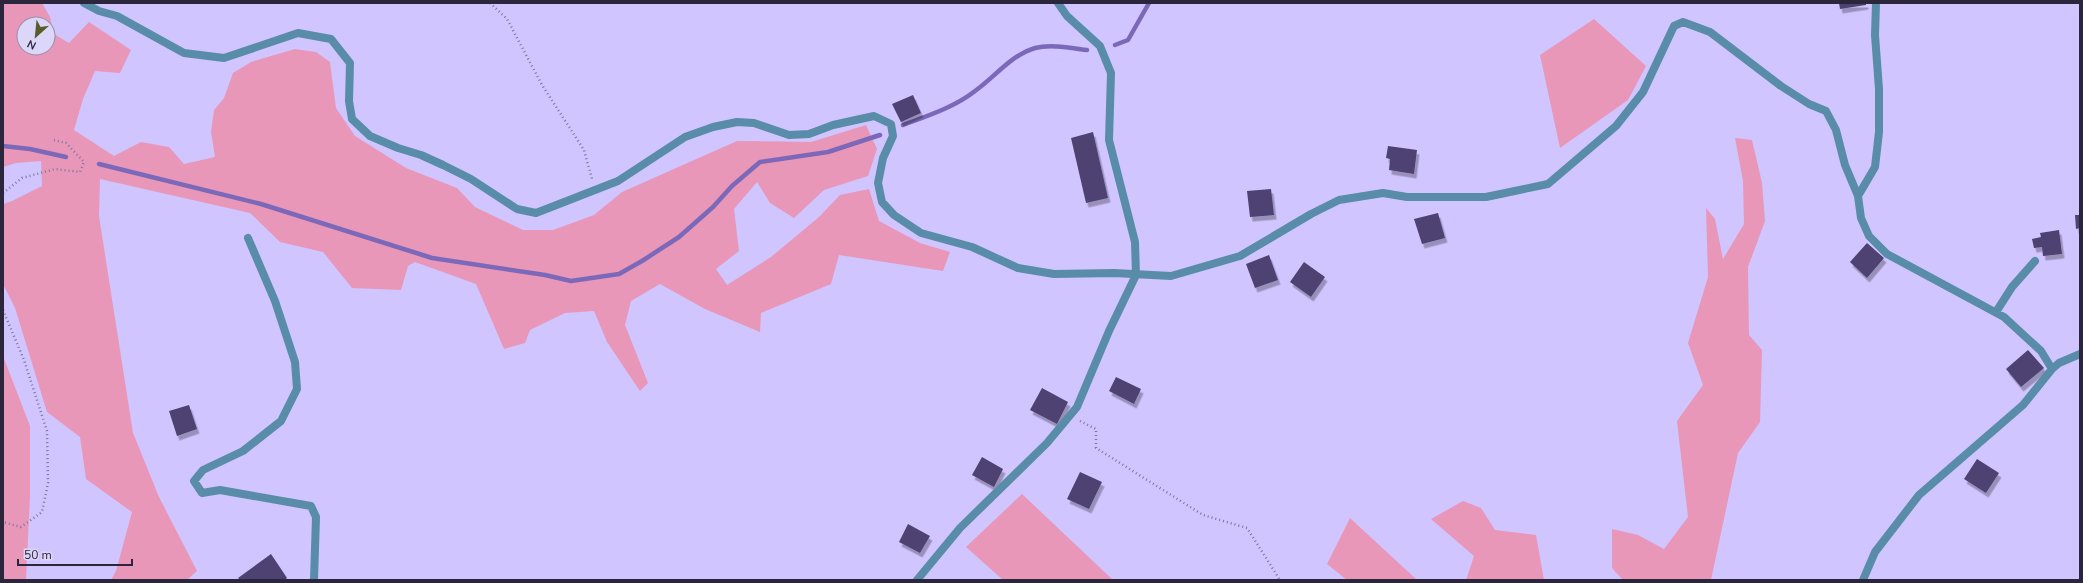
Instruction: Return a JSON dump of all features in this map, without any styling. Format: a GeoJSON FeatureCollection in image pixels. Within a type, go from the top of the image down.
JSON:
{"type":"FeatureCollection","features":[{"type":"Feature","properties":{"kind":"street"},"geometry":{"type":"LineString","coordinates":[[84,3],[100,11],[117,16],[184,53],[224,58],[298,33],[331,39],[350,63],[350,102],[352,119],[370,136],[443,165],[471,179],[518,210],[536,213],[596,191],[618,181],[684,137],[714,127],[737,122],[754,123],[789,135],[809,134],[833,125],[874,116],[891,124],[892,136],[883,158],[878,183],[882,202],[894,215],[921,233],[972,247],[1018,268],[1054,274],[1114,273],[1171,276],[1240,256],[1311,214],[1339,200],[1383,193],[1407,198],[1486,197],[1548,184],[1616,126],[1643,92],[1674,26],[1683,22],[1710,32],[1781,86],[1810,104],[1826,111],[1836,130],[1845,166],[1858,196],[1862,218],[1869,236],[1887,254],[2004,317],[2041,351],[2052,369]]}},
{"type":"Feature","properties":{"kind":"street"},"geometry":{"type":"LineString","coordinates":[[917,580],[960,528],[1047,443],[1077,407],[1109,331],[1136,275],[1135,242],[1109,140],[1111,73],[1100,46],[1067,16],[1058,3]]}},
{"type":"Feature","properties":{"kind":"street"},"geometry":{"type":"LineString","coordinates":[[1858,196],[1875,167],[1879,132],[1879,89],[1874,35],[1876,3]]}},
{"type":"Feature","properties":{"kind":"street"},"geometry":{"type":"LineString","coordinates":[[248,238],[275,301],[295,362],[297,389],[281,421],[243,451],[203,470],[194,481],[202,493],[220,490],[311,506],[316,517],[314,580]]}},
{"type":"Feature","properties":{"kind":"street"},"geometry":{"type":"LineString","coordinates":[[1996,312],[2012,286],[2035,261]]}},
{"type":"Feature","properties":{"kind":"street"},"geometry":{"type":"LineString","coordinates":[[1863,580],[1875,552],[1919,495],[2023,405],[2052,369],[2059,363],[2080,354]]}},
{"type":"Feature","properties":{"kind":"path"},"geometry":{"type":"LineString","coordinates":[[490,3],[507,19],[542,85],[584,150],[596,191]]}},
{"type":"Feature","properties":{"kind":"path"},"geometry":{"type":"LineString","coordinates":[[3,193],[22,178],[55,170],[80,172],[84,162],[66,143],[54,140]]}},
{"type":"Feature","properties":{"kind":"path"},"geometry":{"type":"LineString","coordinates":[[3,310],[24,360],[47,431],[48,483],[42,512],[21,527],[3,522]]}},
{"type":"Feature","properties":{"kind":"path"},"geometry":{"type":"LineString","coordinates":[[1065,421],[1083,421],[1096,429],[1096,448],[1203,515],[1247,528],[1280,580]]}},
{"type":"Feature","properties":{"kind":"shaded area"},"geometry":{"type":"Polygon","coordinates":[[[3,3],[42,3],[49,16],[16,16],[16,56],[56,56],[56,35],[69,43],[89,22],[131,50],[120,73],[95,71],[83,99],[74,130],[114,156],[141,142],[169,147],[184,164],[215,157],[211,132],[214,110],[224,98],[233,73],[251,62],[295,49],[316,52],[330,62],[336,108],[355,136],[406,168],[457,188],[475,207],[523,230],[553,230],[594,215],[622,192],[737,141],[811,142],[866,125],[877,149],[868,176],[824,190],[794,218],[770,203],[757,182],[734,209],[739,251],[716,269],[727,285],[771,257],[819,217],[840,195],[869,189],[879,221],[920,243],[950,252],[943,271],[839,255],[831,284],[761,313],[760,332],[705,309],[660,284],[631,301],[625,325],[648,383],[640,391],[607,342],[594,311],[565,313],[530,330],[525,343],[504,349],[476,284],[415,262],[408,266],[401,290],[352,288],[323,252],[280,242],[250,213],[100,179],[99,216],[133,433],[159,497],[197,571],[187,580],[111,580],[116,571],[132,512],[86,479],[80,437],[47,412],[15,308],[3,284],[3,204],[42,186],[41,161],[16,163],[3,167],[3,3]]]}},
{"type":"Feature","properties":{"kind":"shaded area"},"geometry":{"type":"Polygon","coordinates":[[[1594,19],[1646,66],[1628,100],[1560,148],[1540,55],[1594,19]]]}},
{"type":"Feature","properties":{"kind":"shaded area"},"geometry":{"type":"Polygon","coordinates":[[[1735,138],[1752,140],[1762,183],[1765,221],[1748,267],[1749,335],[1762,350],[1760,422],[1738,453],[1711,580],[1623,580],[1612,568],[1612,529],[1638,535],[1664,549],[1688,517],[1677,421],[1703,385],[1688,343],[1708,277],[1706,208],[1715,219],[1723,259],[1744,224],[1743,181],[1735,138]]]}},
{"type":"Feature","properties":{"kind":"shaded area"},"geometry":{"type":"Polygon","coordinates":[[[3,356],[30,426],[30,496],[26,580],[3,580],[3,356]]]}},
{"type":"Feature","properties":{"kind":"shaded area"},"geometry":{"type":"Polygon","coordinates":[[[1022,494],[1113,580],[1003,580],[966,547],[1022,494]]]}},
{"type":"Feature","properties":{"kind":"shaded area"},"geometry":{"type":"Polygon","coordinates":[[[1463,501],[1481,508],[1495,530],[1536,535],[1544,580],[1466,580],[1474,556],[1431,519],[1463,501]]]}},
{"type":"Feature","properties":{"kind":"shaded area"},"geometry":{"type":"Polygon","coordinates":[[[1350,518],[1417,580],[1347,580],[1327,564],[1350,518]]]}},
{"type":"Feature","properties":{"kind":"building"},"geometry":{"type":"Polygon","coordinates":[[[1839,3],[1866,3],[1866,5],[1840,9],[1839,3]]]}},
{"type":"Feature","properties":{"kind":"building"},"geometry":{"type":"Polygon","coordinates":[[[913,95],[921,113],[901,122],[892,104],[913,95]]]}},
{"type":"Feature","properties":{"kind":"building"},"geometry":{"type":"Polygon","coordinates":[[[1093,132],[1108,198],[1086,203],[1071,138],[1093,132]]]}},
{"type":"Feature","properties":{"kind":"building"},"geometry":{"type":"Polygon","coordinates":[[[1388,146],[1417,150],[1414,174],[1389,170],[1390,159],[1386,158],[1388,146]]]}},
{"type":"Feature","properties":{"kind":"building"},"geometry":{"type":"Polygon","coordinates":[[[1271,189],[1274,215],[1250,217],[1247,191],[1271,189]]]}},
{"type":"Feature","properties":{"kind":"building"},"geometry":{"type":"Polygon","coordinates":[[[1438,213],[1445,238],[1422,244],[1414,219],[1438,213]]]}},
{"type":"Feature","properties":{"kind":"building"},"geometry":{"type":"Polygon","coordinates":[[[2075,215],[2080,215],[2080,228],[2076,229],[2075,215]]]}},
{"type":"Feature","properties":{"kind":"building"},"geometry":{"type":"Polygon","coordinates":[[[2059,230],[2062,254],[2043,256],[2042,247],[2034,248],[2032,239],[2041,237],[2040,233],[2059,230]]]}},
{"type":"Feature","properties":{"kind":"building"},"geometry":{"type":"Polygon","coordinates":[[[1867,243],[1884,258],[1867,278],[1850,262],[1867,243]]]}},
{"type":"Feature","properties":{"kind":"building"},"geometry":{"type":"Polygon","coordinates":[[[1269,255],[1278,280],[1255,288],[1246,264],[1269,255]]]}},
{"type":"Feature","properties":{"kind":"building"},"geometry":{"type":"Polygon","coordinates":[[[1304,262],[1325,277],[1311,297],[1290,282],[1304,262]]]}},
{"type":"Feature","properties":{"kind":"building"},"geometry":{"type":"Polygon","coordinates":[[[2028,350],[2044,368],[2021,387],[2006,369],[2028,350]]]}},
{"type":"Feature","properties":{"kind":"building"},"geometry":{"type":"Polygon","coordinates":[[[1116,377],[1141,389],[1134,404],[1109,391],[1116,377]]]}},
{"type":"Feature","properties":{"kind":"building"},"geometry":{"type":"Polygon","coordinates":[[[1042,388],[1068,402],[1057,424],[1030,410],[1042,388]]]}},
{"type":"Feature","properties":{"kind":"building"},"geometry":{"type":"Polygon","coordinates":[[[189,405],[197,429],[177,436],[169,411],[189,405]]]}},
{"type":"Feature","properties":{"kind":"building"},"geometry":{"type":"Polygon","coordinates":[[[982,457],[1003,469],[994,487],[972,475],[982,457]]]}},
{"type":"Feature","properties":{"kind":"building"},"geometry":{"type":"Polygon","coordinates":[[[1977,459],[1999,473],[1986,493],[1964,479],[1977,459]]]}},
{"type":"Feature","properties":{"kind":"building"},"geometry":{"type":"Polygon","coordinates":[[[1080,472],[1102,482],[1089,509],[1067,499],[1080,472]]]}},
{"type":"Feature","properties":{"kind":"building"},"geometry":{"type":"Polygon","coordinates":[[[908,524],[930,536],[920,553],[899,542],[908,524]]]}},
{"type":"Feature","properties":{"kind":"building"},"geometry":{"type":"Polygon","coordinates":[[[271,554],[287,578],[284,580],[240,580],[238,578],[271,554]]]}},
{"type":"Feature","properties":{"kind":"waterway"},"geometry":{"type":"LineString","coordinates":[[1115,45],[1128,40],[1149,3]]}},
{"type":"Feature","properties":{"kind":"waterway"},"geometry":{"type":"LineString","coordinates":[[903,125],[959,102],[1026,51],[1048,46],[1087,50]]}},
{"type":"Feature","properties":{"kind":"waterway"},"geometry":{"type":"LineString","coordinates":[[99,164],[261,204],[432,258],[545,275],[571,281],[619,274],[642,261],[679,237],[713,207],[732,186],[760,162],[828,152],[880,135]]}},
{"type":"Feature","properties":{"kind":"waterway"},"geometry":{"type":"LineString","coordinates":[[3,146],[30,149],[66,157]]}}]}
